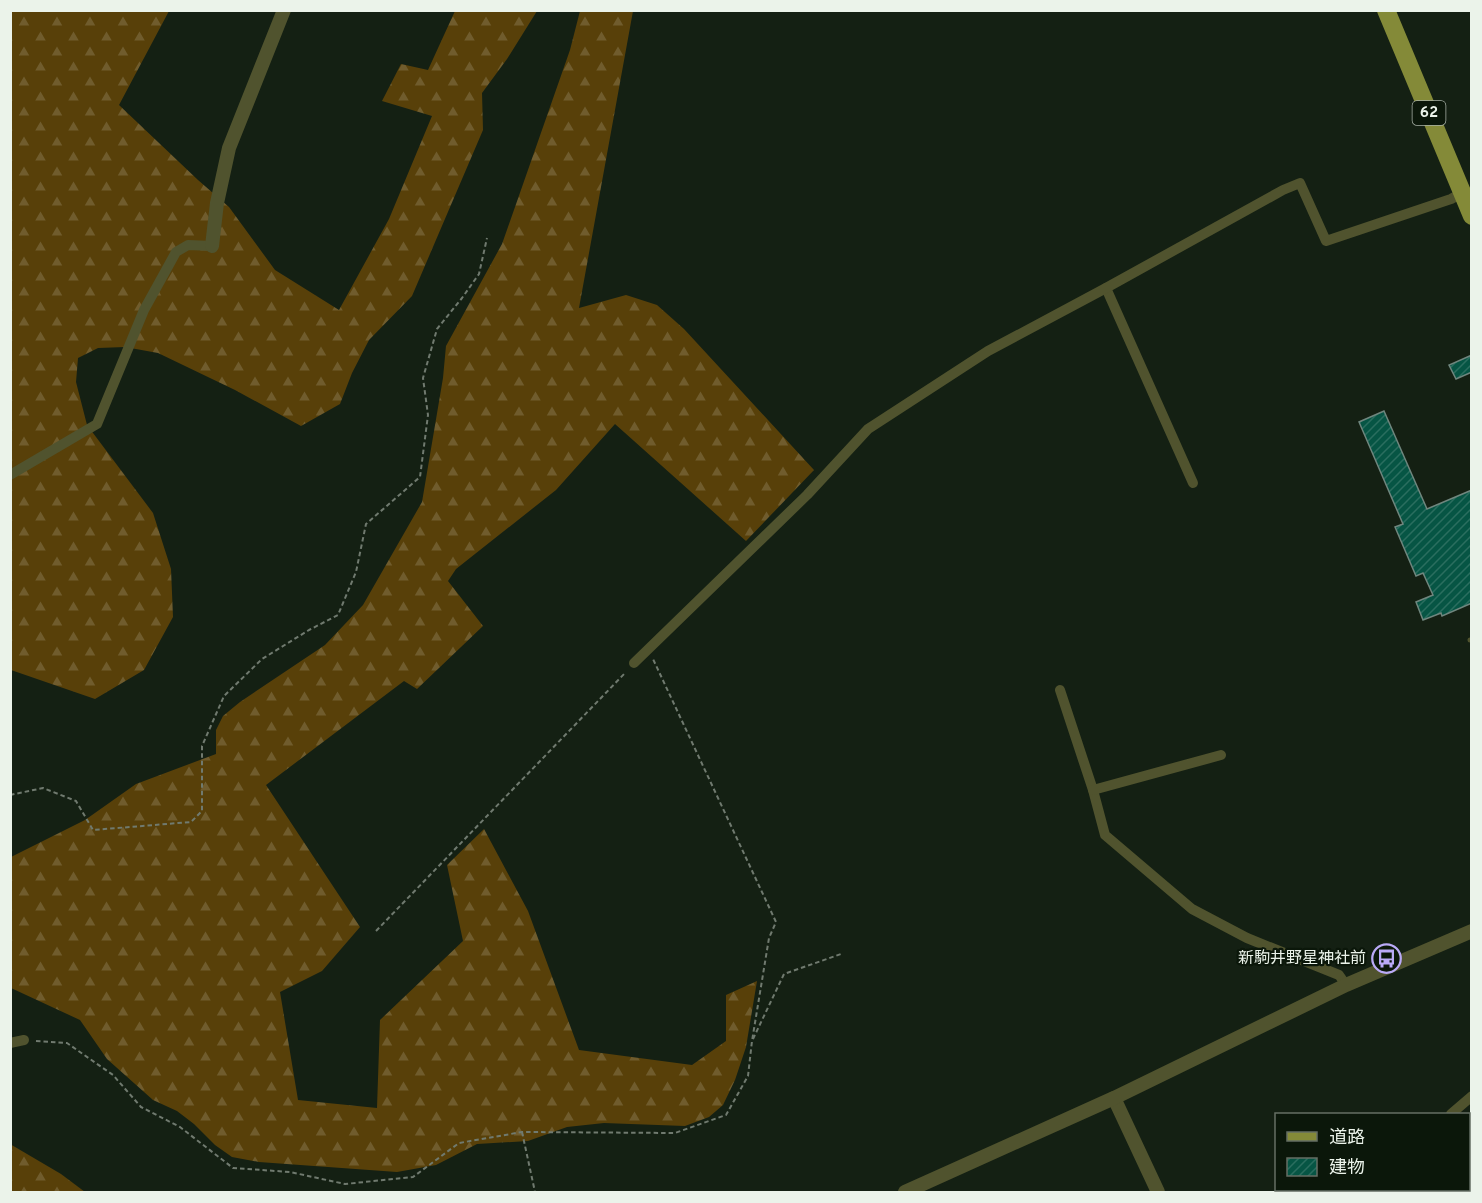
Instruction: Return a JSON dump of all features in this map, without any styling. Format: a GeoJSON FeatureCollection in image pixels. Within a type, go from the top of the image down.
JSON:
{"type":"FeatureCollection","features":[{"type":"Feature","properties":{"kind":"main road","name":"62"},"geometry":{"type":"LineString","coordinates":[[1386,10],[1462,187],[1472,216]]}},
{"type":"Feature","properties":{"kind":"street"},"geometry":{"type":"LineString","coordinates":[[10,475],[97,424],[144,310],[177,252],[188,245],[212,246],[217,203],[229,148],[284,10]]}},
{"type":"Feature","properties":{"kind":"street"},"geometry":{"type":"LineString","coordinates":[[634,663],[807,495],[868,429],[988,351],[1273,195],[1300,183],[1326,241],[1450,199],[1462,187]]}},
{"type":"Feature","properties":{"kind":"street"},"geometry":{"type":"LineString","coordinates":[[1106,288],[1192,483]]}},
{"type":"Feature","properties":{"kind":"street"},"geometry":{"type":"LineString","coordinates":[[1060,690],[1093,790],[1105,835],[1191,909],[1247,938],[1339,975],[1347,986]]}},
{"type":"Feature","properties":{"kind":"street"},"geometry":{"type":"LineString","coordinates":[[1093,790],[1221,755]]}},
{"type":"Feature","properties":{"kind":"street"},"geometry":{"type":"LineString","coordinates":[[905,1192],[1114,1098],[1347,986],[1472,931]]}},
{"type":"Feature","properties":{"kind":"street"},"geometry":{"type":"LineString","coordinates":[[10,1043],[24,1040]]}},
{"type":"Feature","properties":{"kind":"street"},"geometry":{"type":"LineString","coordinates":[[1452,1113],[1472,1096]]}},
{"type":"Feature","properties":{"kind":"street"},"geometry":{"type":"LineString","coordinates":[[1114,1098],[1158,1192]]}},
{"type":"Feature","properties":{"kind":"path"},"geometry":{"type":"LineString","coordinates":[[10,795],[43,788],[76,801],[93,830],[191,822],[202,811],[202,746],[224,696],[262,659],[338,615],[356,572],[366,524],[420,477],[428,415],[423,378],[437,329],[479,274],[487,238]]}},
{"type":"Feature","properties":{"kind":"path"},"geometry":{"type":"LineString","coordinates":[[24,1040],[67,1043],[113,1075],[141,1107],[180,1127],[232,1168],[290,1172],[345,1184],[413,1177],[459,1143],[522,1132],[675,1133],[726,1115],[748,1076],[769,938],[776,922],[649,650]]}},
{"type":"Feature","properties":{"kind":"path"},"geometry":{"type":"LineString","coordinates":[[376,931],[634,663]]}},
{"type":"Feature","properties":{"kind":"path"},"geometry":{"type":"LineString","coordinates":[[752,1041],[784,974],[841,954]]}},
{"type":"Feature","properties":{"kind":"path"},"geometry":{"type":"LineString","coordinates":[[522,1132],[536,1192]]}},
{"type":"Feature","properties":{"kind":"green space"},"geometry":{"type":"Polygon","coordinates":[[[11,11],[169,11],[119,105],[229,207],[275,270],[339,310],[389,219],[432,116],[382,101],[401,64],[428,70],[455,11],[537,11],[507,59],[482,93],[483,130],[412,296],[369,340],[352,373],[340,404],[301,426],[235,390],[158,353],[125,347],[98,348],[78,358],[76,382],[87,425],[153,513],[171,569],[173,617],[144,670],[95,699],[11,670],[11,11]]]}},
{"type":"Feature","properties":{"kind":"green space"},"geometry":{"type":"Polygon","coordinates":[[[580,11],[633,11],[579,308],[626,295],[657,305],[684,329],[814,470],[746,541],[615,424],[556,490],[456,569],[448,581],[483,626],[417,689],[404,681],[266,785],[360,927],[322,971],[280,992],[298,1100],[377,1108],[380,1020],[463,941],[447,865],[484,829],[528,911],[579,1050],[692,1065],[726,1041],[726,995],[757,981],[746,1047],[735,1080],[723,1105],[709,1117],[685,1126],[604,1123],[567,1127],[528,1141],[477,1144],[436,1165],[397,1172],[259,1162],[232,1157],[177,1111],[153,1100],[107,1059],[80,1020],[11,988],[11,857],[85,820],[136,784],[216,754],[216,730],[223,716],[325,645],[363,605],[422,502],[443,378],[446,346],[502,244],[570,50],[580,11]]]}},
{"type":"Feature","properties":{"kind":"green space"},"geometry":{"type":"Polygon","coordinates":[[[10,1144],[61,1174],[85,1192],[11,1192],[10,1144]]]}},
{"type":"Feature","properties":{"kind":"building"},"geometry":{"type":"Polygon","coordinates":[[[1472,355],[1472,372],[1456,379],[1449,365],[1472,355]]]}},
{"type":"Feature","properties":{"kind":"building"},"geometry":{"type":"Polygon","coordinates":[[[1384,411],[1427,509],[1472,490],[1472,603],[1442,616],[1441,613],[1423,620],[1416,602],[1433,595],[1423,573],[1416,576],[1395,527],[1403,524],[1359,422],[1384,411]]]}},
{"type":"Feature","properties":{"kind":"place","name":"新駒井野星神社前"},"geometry":{"type":"Point","coordinates":[1387,959]}}]}
